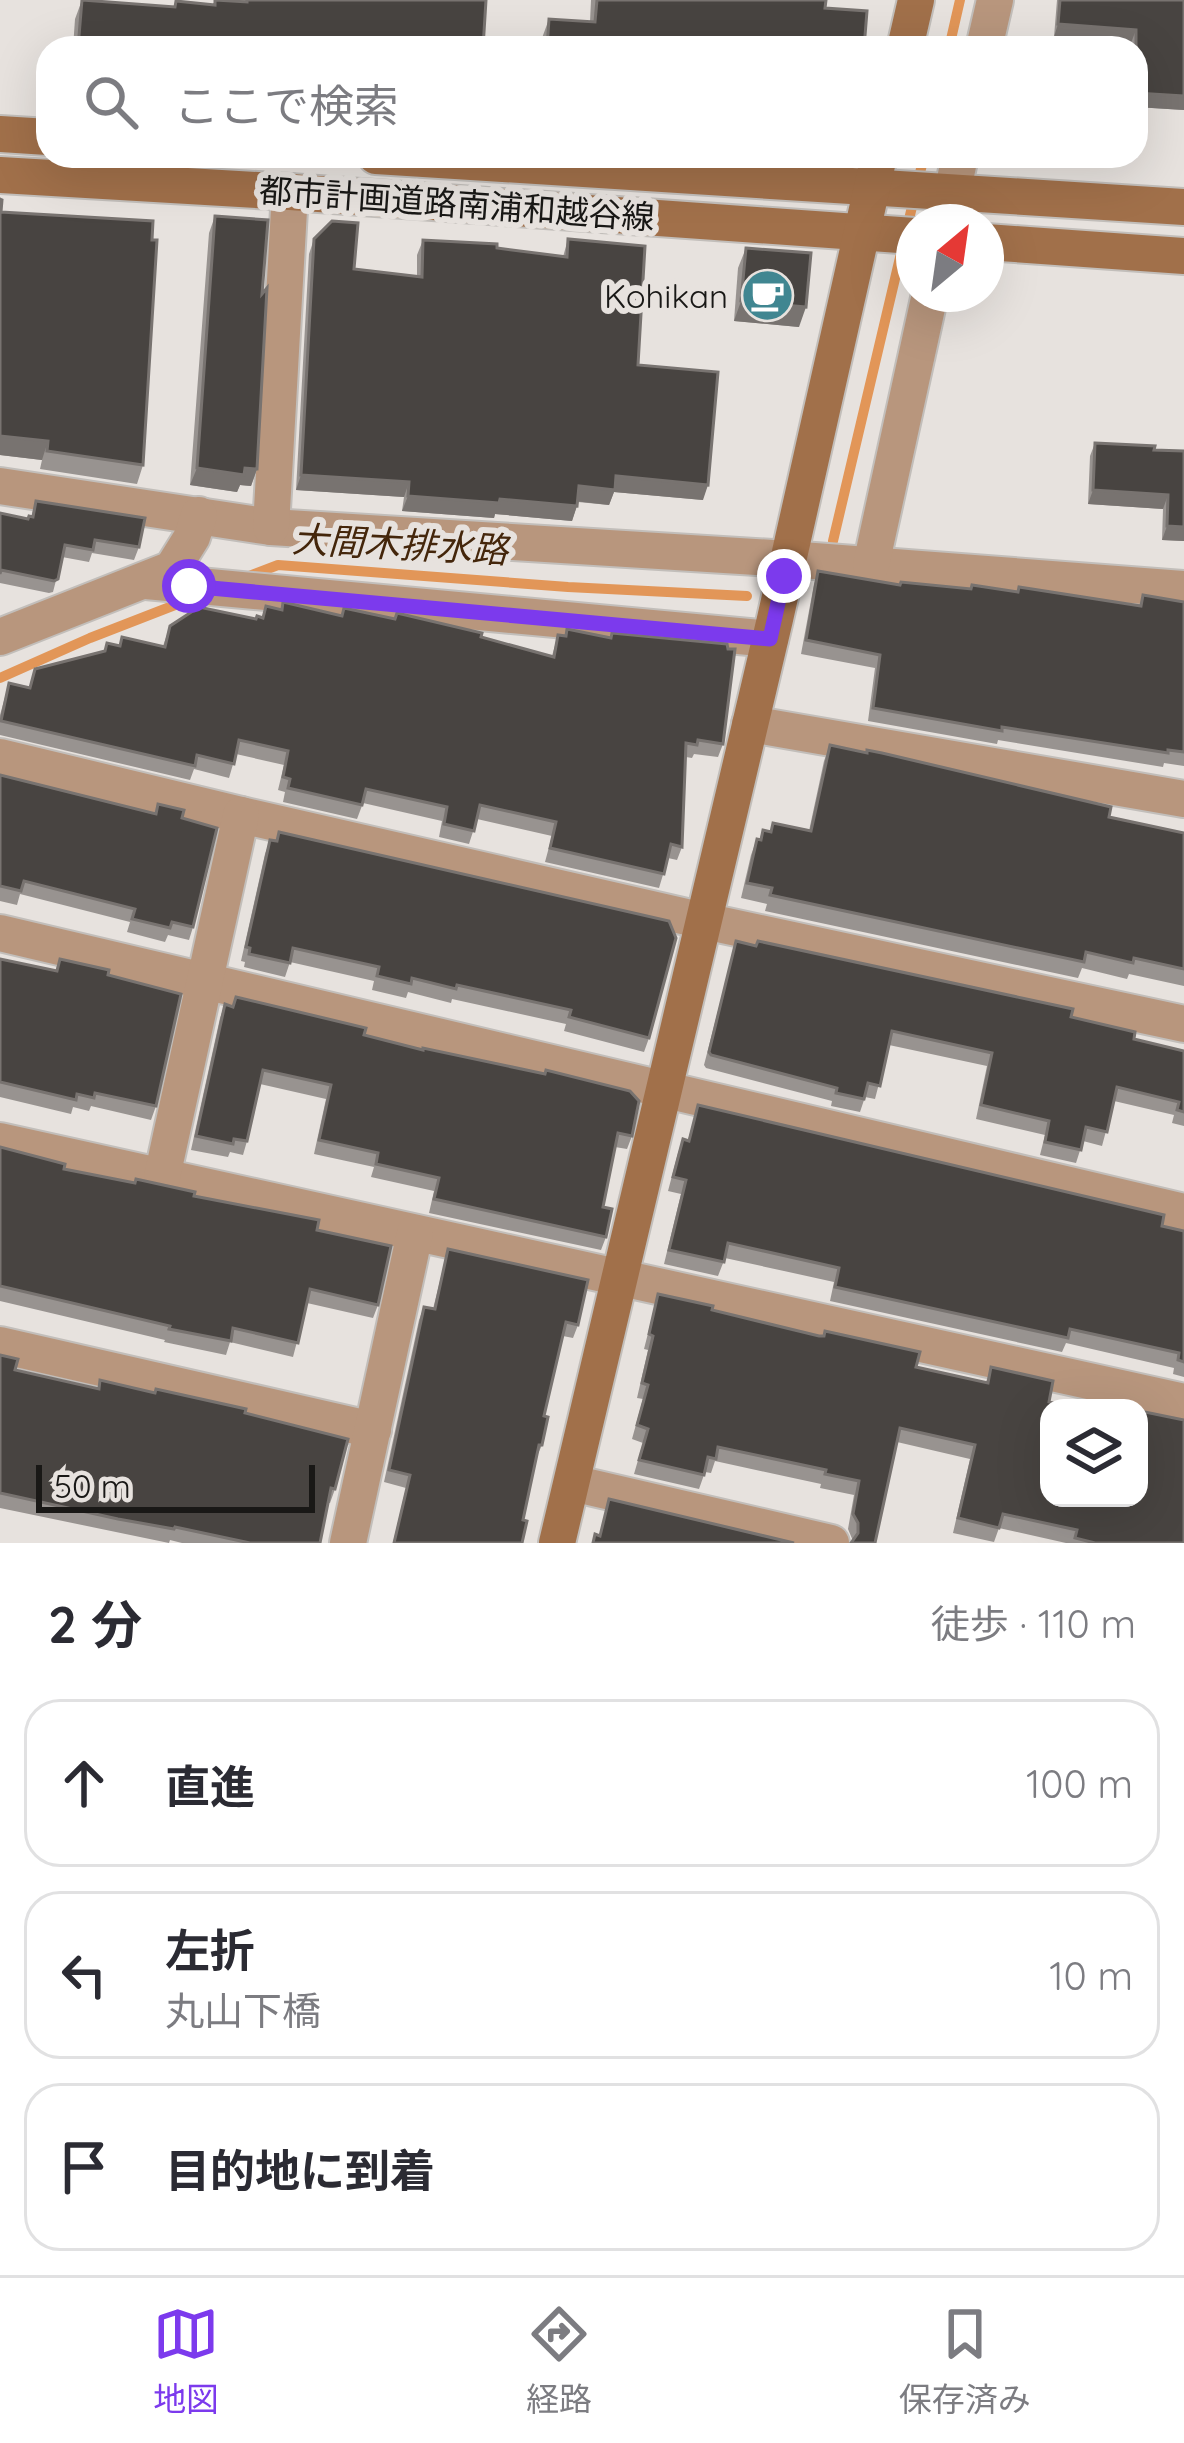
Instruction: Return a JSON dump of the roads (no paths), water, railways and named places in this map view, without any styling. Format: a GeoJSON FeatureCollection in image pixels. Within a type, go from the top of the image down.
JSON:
{"type":"FeatureCollection","features":[{"type":"Feature","properties":{"kind":"street"},"geometry":{"type":"LineString","coordinates":[[907,36],[916,0]]}},
{"type":"Feature","properties":{"kind":"street"},"geometry":{"type":"LineString","coordinates":[[987,36],[995,0]]}},
{"type":"Feature","properties":{"kind":"street"},"geometry":{"type":"LineString","coordinates":[[0,134],[36,136]]}},
{"type":"Feature","properties":{"kind":"street","name":"都市計画道路南浦和越谷線"},"geometry":{"type":"LineString","coordinates":[[680,168],[882,176],[949,190],[1184,207]]}},
{"type":"Feature","properties":{"kind":"street","name":"都市計画道路南浦和越谷線"},"geometry":{"type":"LineString","coordinates":[[0,175],[886,233]]}},
{"type":"Feature","properties":{"kind":"street"},"geometry":{"type":"LineString","coordinates":[[557,1543],[772,629],[795,565],[886,233],[882,176]]}},
{"type":"Feature","properties":{"kind":"street"},"geometry":{"type":"LineString","coordinates":[[271,527],[290,191]]}},
{"type":"Feature","properties":{"kind":"street"},"geometry":{"type":"LineString","coordinates":[[1004,243],[1184,256]]}},
{"type":"Feature","properties":{"kind":"street"},"geometry":{"type":"LineString","coordinates":[[863,564],[926,312]]}},
{"type":"Feature","properties":{"kind":"street"},"geometry":{"type":"LineString","coordinates":[[0,485],[271,527],[1184,589]]}},
{"type":"Feature","properties":{"kind":"street"},"geometry":{"type":"LineString","coordinates":[[0,637],[172,568],[192,537],[199,515]]}},
{"type":"Feature","properties":{"kind":"street"},"geometry":{"type":"LineString","coordinates":[[146,581],[772,629]]}},
{"type":"Feature","properties":{"kind":"street"},"geometry":{"type":"LineString","coordinates":[[750,724],[1184,799]]}},
{"type":"Feature","properties":{"kind":"street"},"geometry":{"type":"LineString","coordinates":[[0,757],[704,921],[1184,1024]]}},
{"type":"Feature","properties":{"kind":"street"},"geometry":{"type":"LineString","coordinates":[[162,1177],[241,815]]}},
{"type":"Feature","properties":{"kind":"street"},"geometry":{"type":"LineString","coordinates":[[0,933],[1184,1212]]}},
{"type":"Feature","properties":{"kind":"street"},"geometry":{"type":"LineString","coordinates":[[0,1141],[1184,1402]]}},
{"type":"Feature","properties":{"kind":"street"},"geometry":{"type":"LineString","coordinates":[[348,1543],[415,1233]]}},
{"type":"Feature","properties":{"kind":"street"},"geometry":{"type":"LineString","coordinates":[[0,1345],[374,1430]]}},
{"type":"Feature","properties":{"kind":"street"},"geometry":{"type":"LineString","coordinates":[[572,1483],[831,1543]]}},
{"type":"Feature","properties":{"kind":"waterway","name":"大間木排水路"},"geometry":{"type":"LineString","coordinates":[[952,36],[960,0]]}},
{"type":"Feature","properties":{"kind":"waterway","name":"大間木排水路"},"geometry":{"type":"LineString","coordinates":[[833,541],[921,168]]}},
{"type":"Feature","properties":{"kind":"waterway","name":"大間木排水路"},"geometry":{"type":"LineString","coordinates":[[244,578],[278,565],[747,596]]}},
{"type":"Feature","properties":{"kind":"waterway","name":"大間木排水路"},"geometry":{"type":"LineString","coordinates":[[0,678],[193,598]]}},
{"type":"Feature","properties":{"kind":"place","name":"Kohikan"},"geometry":{"type":"Point","coordinates":[767,295]}}]}
